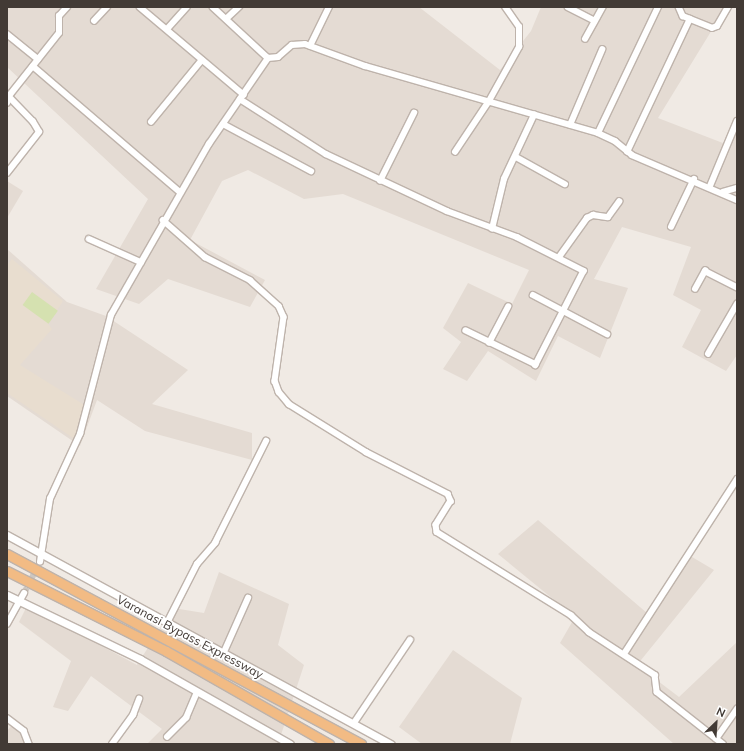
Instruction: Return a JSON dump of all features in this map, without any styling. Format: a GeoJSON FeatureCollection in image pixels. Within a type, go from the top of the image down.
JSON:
{"type":"FeatureCollection","features":[{"type":"Feature","properties":{"kind":"highway","name":"Varanasi Bypass Expressway"},"geometry":{"type":"LineString","coordinates":[[7,554],[361,744]]}},
{"type":"Feature","properties":{"kind":"highway","name":"Varanasi Bypass Expressway"},"geometry":{"type":"LineString","coordinates":[[7,571],[166,651],[329,744]]}},
{"type":"Feature","properties":{"kind":"street"},"geometry":{"type":"LineString","coordinates":[[7,103],[8,95],[59,33],[59,16],[67,7]]}},
{"type":"Feature","properties":{"kind":"street"},"geometry":{"type":"LineString","coordinates":[[94,21],[107,7]]}},
{"type":"Feature","properties":{"kind":"street"},"geometry":{"type":"LineString","coordinates":[[140,7],[168,28],[242,97],[326,154],[380,181],[559,257],[584,271],[536,365],[466,331]]}},
{"type":"Feature","properties":{"kind":"street"},"geometry":{"type":"LineString","coordinates":[[168,28],[187,7]]}},
{"type":"Feature","properties":{"kind":"street"},"geometry":{"type":"LineString","coordinates":[[214,7],[268,58]]}},
{"type":"Feature","properties":{"kind":"street"},"geometry":{"type":"LineString","coordinates":[[226,19],[239,7]]}},
{"type":"Feature","properties":{"kind":"street"},"geometry":{"type":"LineString","coordinates":[[310,46],[329,7]]}},
{"type":"Feature","properties":{"kind":"street"},"geometry":{"type":"LineString","coordinates":[[455,152],[489,101],[519,47],[519,28],[505,7]]}},
{"type":"Feature","properties":{"kind":"street"},"geometry":{"type":"LineString","coordinates":[[568,7],[595,21]]}},
{"type":"Feature","properties":{"kind":"street"},"geometry":{"type":"LineString","coordinates":[[585,39],[603,7]]}},
{"type":"Feature","properties":{"kind":"street"},"geometry":{"type":"LineString","coordinates":[[598,133],[658,7]]}},
{"type":"Feature","properties":{"kind":"street"},"geometry":{"type":"LineString","coordinates":[[679,7],[680,14],[715,28],[728,7]]}},
{"type":"Feature","properties":{"kind":"street"},"geometry":{"type":"LineString","coordinates":[[626,152],[690,19]]}},
{"type":"Feature","properties":{"kind":"street"},"geometry":{"type":"LineString","coordinates":[[7,34],[38,59]]}},
{"type":"Feature","properties":{"kind":"street"},"geometry":{"type":"LineString","coordinates":[[40,562],[50,499],[80,434],[108,322],[163,220],[223,124],[268,58],[278,56],[292,45],[310,46],[365,66],[598,133],[615,141],[626,152],[694,179],[737,200]]}},
{"type":"Feature","properties":{"kind":"street"},"geometry":{"type":"LineString","coordinates":[[570,125],[602,50]]}},
{"type":"Feature","properties":{"kind":"street"},"geometry":{"type":"LineString","coordinates":[[151,122],[202,60]]}},
{"type":"Feature","properties":{"kind":"street"},"geometry":{"type":"LineString","coordinates":[[33,66],[180,192]]}},
{"type":"Feature","properties":{"kind":"street"},"geometry":{"type":"LineString","coordinates":[[7,173],[39,132],[34,122],[8,95]]}},
{"type":"Feature","properties":{"kind":"street"},"geometry":{"type":"LineString","coordinates":[[380,181],[414,113]]}},
{"type":"Feature","properties":{"kind":"street"},"geometry":{"type":"LineString","coordinates":[[492,229],[502,184],[516,158],[534,115]]}},
{"type":"Feature","properties":{"kind":"street"},"geometry":{"type":"LineString","coordinates":[[710,186],[737,121]]}},
{"type":"Feature","properties":{"kind":"street"},"geometry":{"type":"LineString","coordinates":[[223,124],[311,171]]}},
{"type":"Feature","properties":{"kind":"street"},"geometry":{"type":"LineString","coordinates":[[516,158],[565,184]]}},
{"type":"Feature","properties":{"kind":"street"},"geometry":{"type":"LineString","coordinates":[[671,227],[694,179]]}},
{"type":"Feature","properties":{"kind":"street"},"geometry":{"type":"LineString","coordinates":[[723,192],[737,188]]}},
{"type":"Feature","properties":{"kind":"street"},"geometry":{"type":"LineString","coordinates":[[559,257],[587,218],[593,215],[608,217],[619,202]]}},
{"type":"Feature","properties":{"kind":"street"},"geometry":{"type":"LineString","coordinates":[[163,220],[205,257],[250,280],[279,306],[284,317],[275,381],[279,392],[289,404],[366,452],[448,494],[451,502],[436,525],[437,532],[571,615],[589,632],[655,674],[657,692],[722,744]]}},
{"type":"Feature","properties":{"kind":"street"},"geometry":{"type":"LineString","coordinates":[[89,239],[141,262]]}},
{"type":"Feature","properties":{"kind":"street"},"geometry":{"type":"LineString","coordinates":[[695,289],[705,271],[737,287]]}},
{"type":"Feature","properties":{"kind":"street"},"geometry":{"type":"LineString","coordinates":[[533,295],[607,334]]}},
{"type":"Feature","properties":{"kind":"street"},"geometry":{"type":"LineString","coordinates":[[708,354],[737,304]]}},
{"type":"Feature","properties":{"kind":"street"},"geometry":{"type":"LineString","coordinates":[[489,343],[508,307]]}},
{"type":"Feature","properties":{"kind":"street"},"geometry":{"type":"LineString","coordinates":[[168,621],[197,564],[215,542],[266,441]]}},
{"type":"Feature","properties":{"kind":"street"},"geometry":{"type":"LineString","coordinates":[[624,654],[737,479]]}},
{"type":"Feature","properties":{"kind":"street"},"geometry":{"type":"LineString","coordinates":[[7,535],[168,621],[391,744]]}},
{"type":"Feature","properties":{"kind":"street"},"geometry":{"type":"LineString","coordinates":[[7,624],[24,593]]}},
{"type":"Feature","properties":{"kind":"street"},"geometry":{"type":"LineString","coordinates":[[7,595],[140,660],[290,744]]}},
{"type":"Feature","properties":{"kind":"street"},"geometry":{"type":"LineString","coordinates":[[224,652],[248,598]]}},
{"type":"Feature","properties":{"kind":"street"},"geometry":{"type":"LineString","coordinates":[[354,723],[410,640]]}},
{"type":"Feature","properties":{"kind":"street"},"geometry":{"type":"LineString","coordinates":[[167,737],[186,718],[197,692]]}},
{"type":"Feature","properties":{"kind":"street"},"geometry":{"type":"LineString","coordinates":[[112,744],[133,715],[139,699]]}},
{"type":"Feature","properties":{"kind":"street"},"geometry":{"type":"LineString","coordinates":[[716,738],[737,709]]}},
{"type":"Feature","properties":{"kind":"street"},"geometry":{"type":"LineString","coordinates":[[7,718],[24,730],[30,744]]}},
{"type":"Feature","properties":{"kind":"shaded area"},"geometry":{"type":"Polygon","coordinates":[[[7,7],[419,7],[500,70],[531,31],[541,7],[726,7],[658,118],[728,145],[737,126],[737,355],[726,371],[682,347],[701,310],[673,295],[691,247],[622,227],[594,279],[628,288],[600,358],[558,336],[536,381],[488,351],[467,381],[443,369],[461,342],[443,328],[468,283],[512,304],[529,270],[343,194],[304,199],[248,170],[222,181],[190,240],[265,280],[250,307],[168,279],[139,304],[96,289],[148,199],[7,67],[7,7]]]}},
{"type":"Feature","properties":{"kind":"shaded area"},"geometry":{"type":"Polygon","coordinates":[[[7,181],[23,191],[7,218],[7,181]]]}},
{"type":"Feature","properties":{"kind":"shaded area"},"geometry":{"type":"Polygon","coordinates":[[[7,249],[67,302],[106,316],[188,370],[152,404],[252,433],[252,460],[145,431],[97,400],[80,446],[7,396],[7,249]]]}},
{"type":"Feature","properties":{"kind":"shaded area"},"geometry":{"type":"Polygon","coordinates":[[[12,259],[63,301],[48,324],[52,329],[20,365],[86,406],[76,440],[7,393],[7,265],[12,259]]]}},
{"type":"Feature","properties":{"kind":"shaded area"},"geometry":{"type":"Polygon","coordinates":[[[538,520],[647,613],[687,554],[714,570],[637,665],[679,697],[737,642],[737,744],[674,744],[560,643],[575,617],[498,554],[538,520]]]}},
{"type":"Feature","properties":{"kind":"shaded area"},"geometry":{"type":"Polygon","coordinates":[[[219,572],[289,604],[278,645],[304,665],[278,744],[147,744],[162,729],[91,676],[68,711],[53,707],[71,661],[19,622],[27,606],[137,665],[173,608],[204,613],[219,572]]]}},
{"type":"Feature","properties":{"kind":"shaded area"},"geometry":{"type":"Polygon","coordinates":[[[453,650],[522,698],[510,744],[422,744],[399,727],[453,650]]]}},
{"type":"Feature","properties":{"kind":"shaded area"},"geometry":{"type":"Polygon","coordinates":[[[13,724],[34,744],[7,744],[7,731],[13,724]]]}},
{"type":"Feature","properties":{"kind":"green space"},"geometry":{"type":"Polygon","coordinates":[[[32,292],[58,311],[48,324],[23,305],[32,292]]]}},
{"type":"Feature","properties":{"kind":"tunnel"},"geometry":{"type":"LineString","coordinates":[[24,593],[40,562]]}}]}
